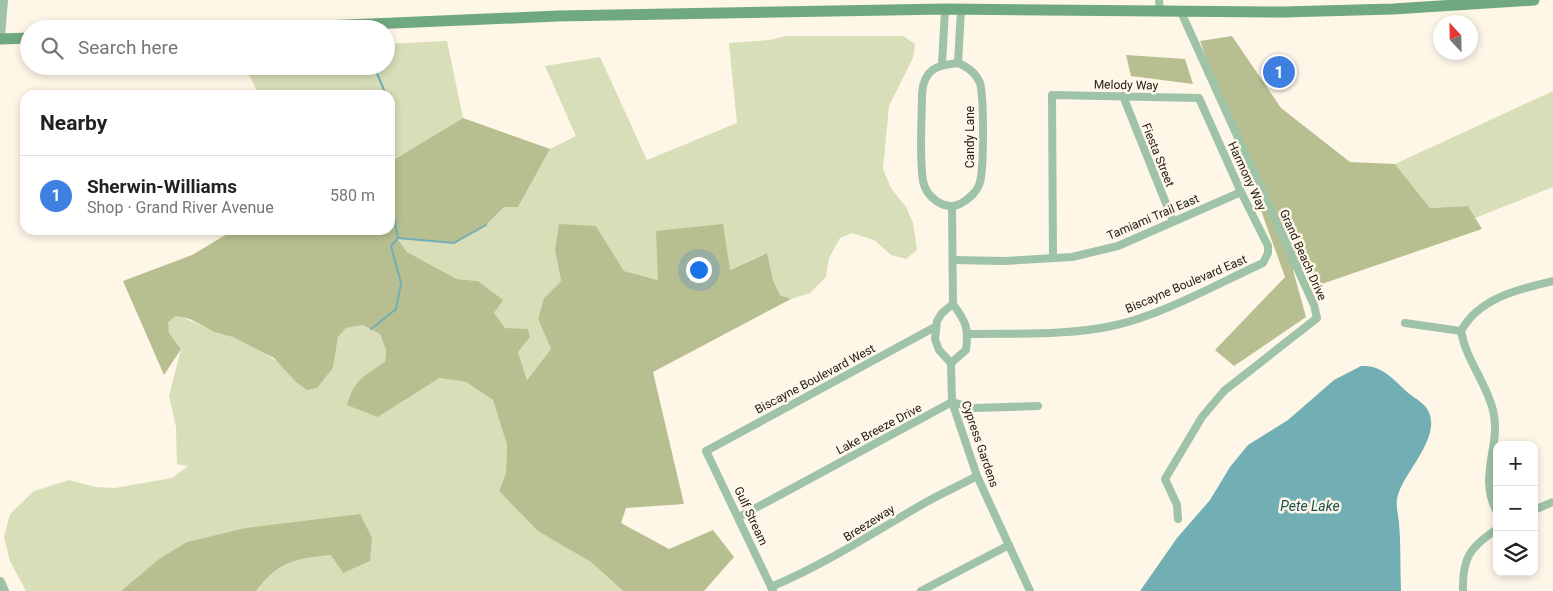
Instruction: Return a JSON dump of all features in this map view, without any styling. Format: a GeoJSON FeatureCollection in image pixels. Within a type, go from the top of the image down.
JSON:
{"type":"FeatureCollection","features":[{"type":"Feature","properties":{"kind":"main road"},"geometry":{"type":"LineString","coordinates":[[395,23],[558,16],[952,7],[1160,12],[1370,10],[1534,0]]}},
{"type":"Feature","properties":{"kind":"main road"},"geometry":{"type":"LineString","coordinates":[[0,38],[20,38]]}},
{"type":"Feature","properties":{"kind":"street"},"geometry":{"type":"LineString","coordinates":[[0,38],[3,0]]}},
{"type":"Feature","properties":{"kind":"street"},"geometry":{"type":"LineString","coordinates":[[1159,0],[1160,12]]}},
{"type":"Feature","properties":{"kind":"street"},"geometry":{"type":"LineString","coordinates":[[952,7],[958,63],[942,64],[928,73],[923,83],[923,182],[932,198],[944,205],[952,206],[953,304],[967,325],[968,334],[966,350],[951,363],[939,350],[935,339],[935,327],[942,313],[953,304]]}},
{"type":"Feature","properties":{"kind":"street"},"geometry":{"type":"LineString","coordinates":[[942,64],[952,7]]}},
{"type":"Feature","properties":{"kind":"street","name":"Grand Beach Drive"},"geometry":{"type":"LineString","coordinates":[[1178,519],[1177,505],[1165,480],[1202,417],[1224,391],[1317,318],[1311,299],[1181,12]]}},
{"type":"Feature","properties":{"kind":"street","name":"Candy Lane"},"geometry":{"type":"LineString","coordinates":[[952,206],[960,204],[975,192],[980,184],[982,160],[980,85],[973,72],[958,63]]}},
{"type":"Feature","properties":{"kind":"street","name":"Melody Way"},"geometry":{"type":"LineString","coordinates":[[1053,258],[1052,95],[1200,98]]}},
{"type":"Feature","properties":{"kind":"street","name":"Fiesta Street"},"geometry":{"type":"LineString","coordinates":[[1123,96],[1173,221]]}},
{"type":"Feature","properties":{"kind":"street","name":"Harmony Way"},"geometry":{"type":"LineString","coordinates":[[1200,98],[1241,192],[1268,246],[1268,253],[1263,263]]}},
{"type":"Feature","properties":{"kind":"street","name":"Tamiami Trail East"},"geometry":{"type":"LineString","coordinates":[[952,260],[1004,261],[1072,257],[1118,246],[1241,192]]}},
{"type":"Feature","properties":{"kind":"street","name":"Biscayne Boulevard East"},"geometry":{"type":"LineString","coordinates":[[968,334],[1079,332],[1117,325],[1150,315],[1263,263]]}},
{"type":"Feature","properties":{"kind":"street"},"geometry":{"type":"LineString","coordinates":[[1493,505],[1487,485],[1495,422],[1493,410],[1466,353],[1461,332],[1466,322],[1477,311],[1494,300],[1513,292],[1553,281]]}},
{"type":"Feature","properties":{"kind":"street"},"geometry":{"type":"LineString","coordinates":[[1405,323],[1461,332]]}},
{"type":"Feature","properties":{"kind":"street","name":"Biscayne Boulevard West"},"geometry":{"type":"LineString","coordinates":[[706,451],[935,327]]}},
{"type":"Feature","properties":{"kind":"street","name":"Cypress Gardens"},"geometry":{"type":"LineString","coordinates":[[951,363],[952,402],[977,476],[1030,591]]}},
{"type":"Feature","properties":{"kind":"street"},"geometry":{"type":"LineString","coordinates":[[952,402],[974,408],[1038,406]]}},
{"type":"Feature","properties":{"kind":"street","name":"Lake Breeze Drive"},"geometry":{"type":"LineString","coordinates":[[739,517],[952,402]]}},
{"type":"Feature","properties":{"kind":"street","name":"Gulf Stream"},"geometry":{"type":"LineString","coordinates":[[706,451],[772,589]]}},
{"type":"Feature","properties":{"kind":"street","name":"Breezeway"},"geometry":{"type":"LineString","coordinates":[[772,589],[832,558],[918,506],[977,476]]}},
{"type":"Feature","properties":{"kind":"street"},"geometry":{"type":"LineString","coordinates":[[1538,508],[1553,502]]}},
{"type":"Feature","properties":{"kind":"street"},"geometry":{"type":"LineString","coordinates":[[1463,591],[1462,574],[1466,559],[1482,538],[1494,531]]}},
{"type":"Feature","properties":{"kind":"street"},"geometry":{"type":"LineString","coordinates":[[921,591],[1009,545]]}},
{"type":"Feature","properties":{"kind":"street"},"geometry":{"type":"LineString","coordinates":[[0,582],[4,591]]}},
{"type":"Feature","properties":{"kind":"green space"},"geometry":{"type":"Polygon","coordinates":[[[786,36],[903,36],[915,44],[913,58],[889,106],[883,169],[891,188],[906,207],[913,223],[917,250],[906,259],[891,255],[874,240],[852,233],[840,238],[829,258],[826,277],[810,293],[791,299],[780,295],[773,280],[767,253],[729,270],[658,280],[624,271],[596,226],[555,250],[561,281],[544,298],[538,319],[551,349],[527,380],[518,352],[530,337],[528,329],[505,329],[494,313],[502,300],[478,281],[457,279],[407,252],[398,238],[454,243],[486,225],[504,207],[518,207],[550,149],[576,136],[545,66],[600,57],[647,160],[737,123],[729,43],[770,40],[786,36]]]}},
{"type":"Feature","properties":{"kind":"green space"},"geometry":{"type":"Polygon","coordinates":[[[1232,36],[1281,108],[1350,162],[1395,164],[1430,208],[1468,206],[1482,229],[1313,287],[1303,268],[1293,270],[1306,317],[1234,366],[1215,350],[1285,277],[1200,41],[1232,36]]]}},
{"type":"Feature","properties":{"kind":"green space"},"geometry":{"type":"Polygon","coordinates":[[[447,41],[463,118],[395,159],[395,90],[257,90],[249,75],[395,75],[395,44],[447,41]]]}},
{"type":"Feature","properties":{"kind":"green space"},"geometry":{"type":"Polygon","coordinates":[[[1126,55],[1185,59],[1193,84],[1131,76],[1126,55]]]}},
{"type":"Feature","properties":{"kind":"green space"},"geometry":{"type":"Polygon","coordinates":[[[1553,91],[1553,187],[1475,218],[1468,206],[1430,208],[1395,164],[1553,91]]]}},
{"type":"Feature","properties":{"kind":"green space"},"geometry":{"type":"Polygon","coordinates":[[[463,118],[550,149],[518,207],[504,207],[486,225],[454,243],[398,239],[407,252],[457,279],[478,281],[503,300],[494,313],[505,328],[528,329],[530,337],[518,352],[527,380],[551,349],[538,319],[544,298],[561,281],[555,250],[559,224],[596,226],[624,271],[658,280],[656,231],[723,224],[730,270],[767,253],[773,280],[780,295],[791,299],[653,372],[684,504],[626,508],[621,523],[669,549],[713,530],[734,557],[704,591],[623,591],[591,562],[538,531],[499,491],[506,473],[507,445],[493,400],[466,382],[440,378],[378,417],[347,405],[353,390],[361,379],[385,362],[386,350],[380,334],[363,325],[346,328],[338,337],[333,368],[317,388],[307,390],[296,382],[274,358],[233,337],[214,332],[190,319],[176,316],[168,322],[169,333],[181,349],[164,375],[123,281],[192,255],[226,235],[395,235],[395,159],[463,118]]]}},
{"type":"Feature","properties":{"kind":"green space"},"geometry":{"type":"Polygon","coordinates":[[[176,316],[245,342],[317,388],[333,368],[338,337],[346,328],[363,325],[380,334],[386,350],[385,362],[364,376],[378,417],[441,378],[466,382],[493,400],[507,445],[506,473],[499,491],[567,547],[591,562],[623,591],[256,591],[273,573],[289,563],[332,555],[359,514],[308,522],[159,559],[121,591],[26,591],[10,561],[4,537],[10,514],[34,491],[69,480],[95,487],[115,488],[172,478],[188,466],[177,464],[176,427],[169,396],[181,349],[169,333],[167,322],[176,316]]]}},
{"type":"Feature","properties":{"kind":"green space"},"geometry":{"type":"Polygon","coordinates":[[[360,514],[372,538],[370,561],[343,573],[331,555],[298,560],[280,567],[256,591],[121,591],[159,559],[187,542],[246,528],[360,514]]]}},
{"type":"Feature","properties":{"kind":"water","name":"Pete Lake"},"geometry":{"type":"Polygon","coordinates":[[[1361,366],[1374,367],[1389,376],[1424,405],[1430,415],[1431,427],[1428,438],[1402,485],[1397,498],[1401,591],[1140,591],[1177,538],[1210,500],[1230,467],[1248,445],[1288,420],[1334,380],[1361,366]]]}},
{"type":"Feature","properties":{"kind":"waterway"},"geometry":{"type":"LineString","coordinates":[[378,75],[384,90]]}},
{"type":"Feature","properties":{"kind":"waterway"},"geometry":{"type":"LineString","coordinates":[[371,329],[396,309],[401,283],[391,246],[398,238],[395,222]]}},
{"type":"Feature","properties":{"kind":"waterway"},"geometry":{"type":"LineString","coordinates":[[398,238],[454,243],[486,225]]}},
{"type":"Feature","properties":{"kind":"place","name":"Sherwin-Williams"},"geometry":{"type":"Point","coordinates":[1279,72]}}]}
